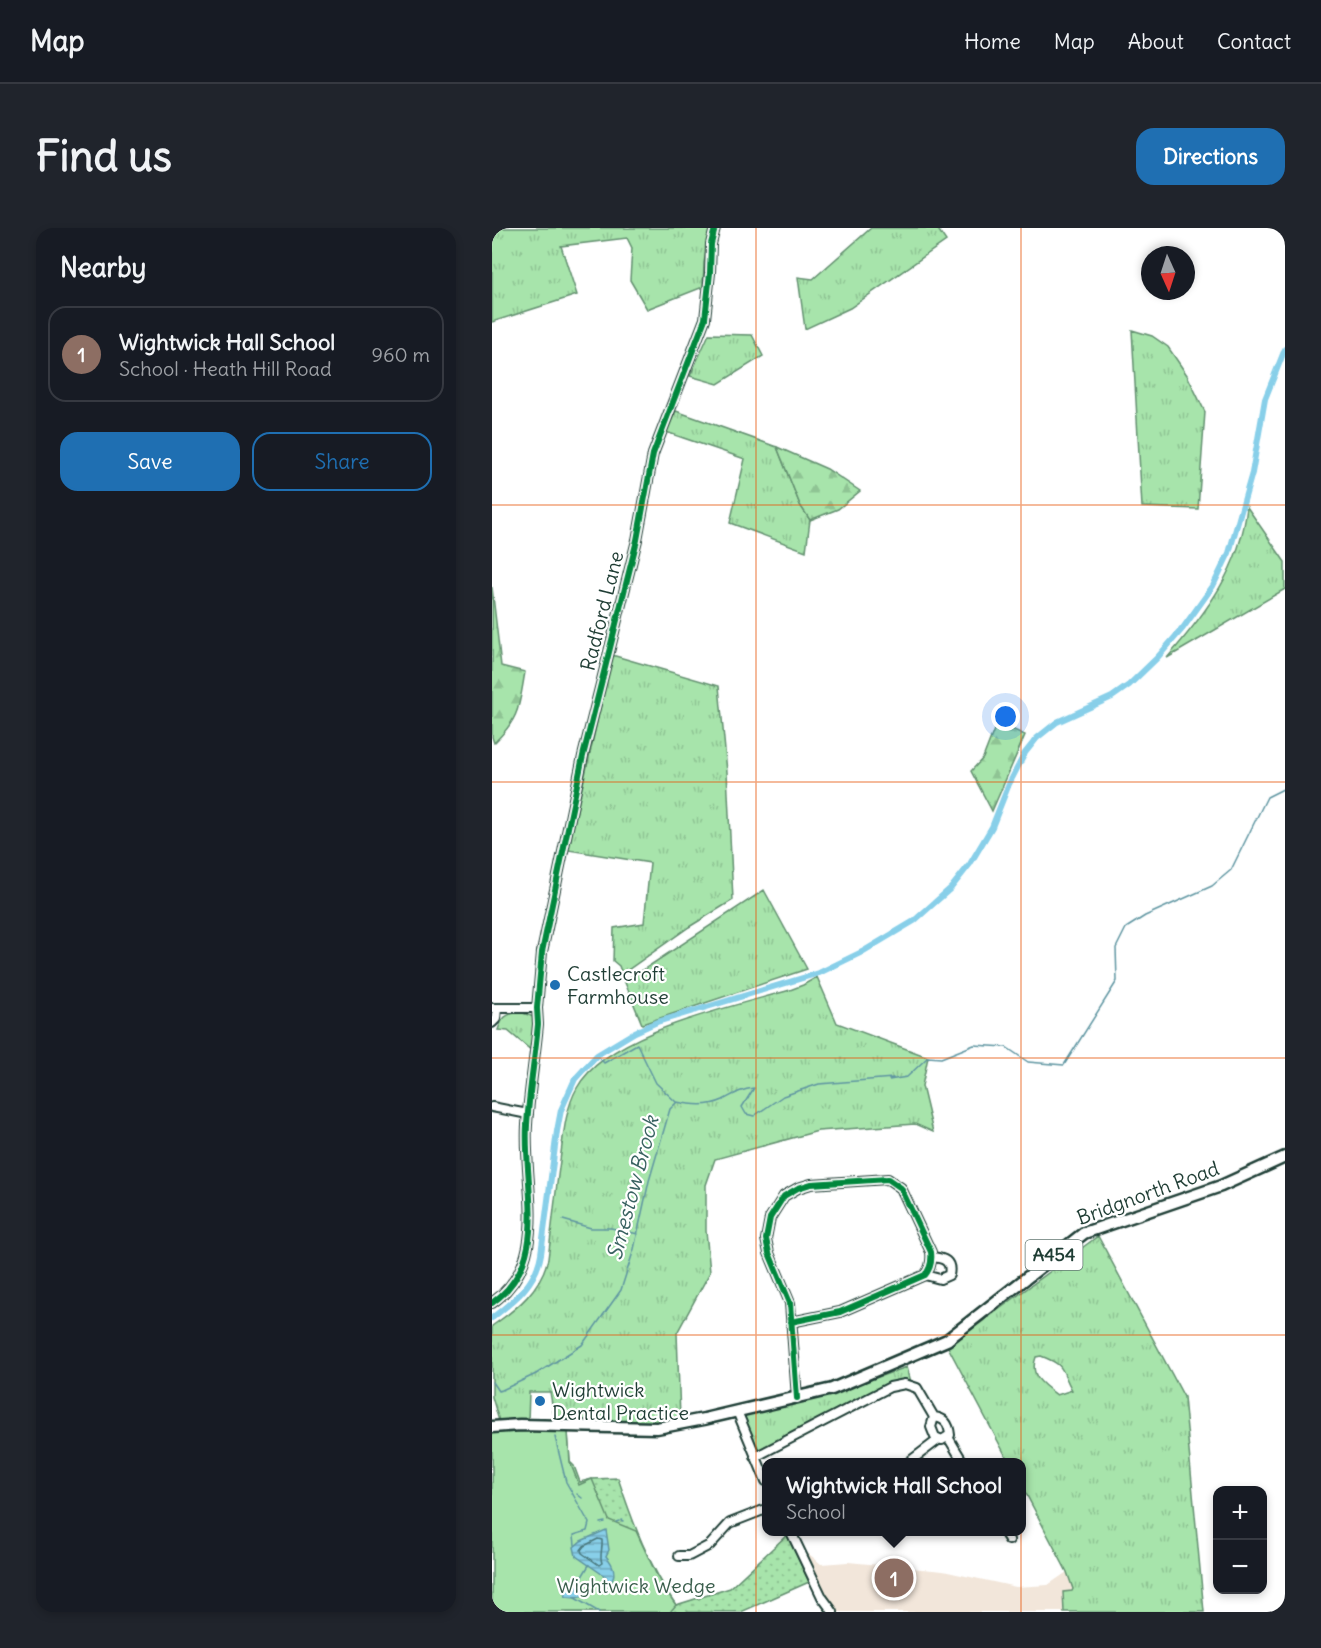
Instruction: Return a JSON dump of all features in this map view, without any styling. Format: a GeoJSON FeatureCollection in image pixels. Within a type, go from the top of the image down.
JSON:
{"type":"FeatureCollection","features":[{"type":"Feature","properties":{"kind":"highway","name":"Bridgnorth Road"},"geometry":{"type":"LineString","coordinates":[[492,1428],[520,1425],[657,1428],[832,1389],[947,1340],[1084,1233],[1221,1186],[1285,1157]]}},
{"type":"Feature","properties":{"kind":"street","name":"Radford Lane"},"geometry":{"type":"LineString","coordinates":[[492,1303],[506,1292],[514,1281],[528,1251],[530,1218],[526,1137],[538,1024],[537,1008],[542,952],[583,756],[637,540],[653,454],[705,319],[710,284],[711,244],[715,228]]}},
{"type":"Feature","properties":{"kind":"street"},"geometry":{"type":"LineString","coordinates":[[492,1023],[496,1019],[495,1008],[537,1008]]}},
{"type":"Feature","properties":{"kind":"street"},"geometry":{"type":"LineString","coordinates":[[492,1107],[528,1114]]}},
{"type":"Feature","properties":{"kind":"street"},"geometry":{"type":"LineString","coordinates":[[791,1322],[840,1312],[925,1275],[929,1270],[932,1257],[901,1188],[894,1182],[888,1179],[798,1188],[784,1196],[770,1218],[765,1239],[768,1253],[788,1297],[797,1398]]}},
{"type":"Feature","properties":{"kind":"street"},"geometry":{"type":"LineString","coordinates":[[925,1275],[940,1279],[949,1275],[948,1263],[940,1258],[932,1257]]}},
{"type":"Feature","properties":{"kind":"street"},"geometry":{"type":"LineString","coordinates":[[755,1457],[890,1387],[905,1384],[917,1388],[934,1417],[932,1433],[938,1440]]}},
{"type":"Feature","properties":{"kind":"street"},"geometry":{"type":"LineString","coordinates":[[737,1411],[762,1472]]}},
{"type":"Feature","properties":{"kind":"street"},"geometry":{"type":"LineString","coordinates":[[934,1417],[944,1419],[948,1425],[950,1435],[948,1437],[961,1458]]}},
{"type":"Feature","properties":{"kind":"street"},"geometry":{"type":"LineString","coordinates":[[914,1458],[938,1440],[948,1437]]}},
{"type":"Feature","properties":{"kind":"street"},"geometry":{"type":"LineString","coordinates":[[679,1557],[689,1560],[711,1545],[730,1523],[762,1511]]}},
{"type":"Feature","properties":{"kind":"street"},"geometry":{"type":"LineString","coordinates":[[793,1536],[822,1597],[833,1612]]}},
{"type":"Feature","properties":{"kind":"street"},"geometry":{"type":"LineString","coordinates":[[1006,1536],[1009,1540]]}},
{"type":"Feature","properties":{"kind":"shaded area"},"geometry":{"type":"Polygon","coordinates":[[[809,1554],[821,1564],[848,1562],[943,1571],[1016,1587],[1048,1585],[1067,1572],[1074,1589],[1063,1592],[1064,1612],[835,1612],[822,1594],[823,1584],[818,1584],[805,1557],[809,1554]]]}},
{"type":"Feature","properties":{"kind":"green space"},"geometry":{"type":"Polygon","coordinates":[[[492,228],[710,228],[704,263],[703,287],[647,309],[630,280],[632,248],[627,238],[561,246],[577,295],[492,322],[492,228]]]}},
{"type":"Feature","properties":{"kind":"green space"},"geometry":{"type":"Polygon","coordinates":[[[871,228],[937,228],[946,241],[850,308],[805,329],[798,277],[813,279],[871,228]]]}},
{"type":"Feature","properties":{"kind":"green space"},"geometry":{"type":"Polygon","coordinates":[[[1132,330],[1152,336],[1168,347],[1187,375],[1205,412],[1198,509],[1142,507],[1132,330]]]}},
{"type":"Feature","properties":{"kind":"green space"},"geometry":{"type":"Polygon","coordinates":[[[709,334],[752,335],[763,356],[718,384],[690,376],[709,334]]]}},
{"type":"Feature","properties":{"kind":"green space"},"geometry":{"type":"Polygon","coordinates":[[[676,411],[777,447],[800,505],[810,520],[806,551],[730,523],[745,459],[666,432],[676,411]]]}},
{"type":"Feature","properties":{"kind":"green space"},"geometry":{"type":"Polygon","coordinates":[[[777,447],[827,469],[860,491],[838,509],[810,520],[800,505],[777,447]]]}},
{"type":"Feature","properties":{"kind":"green space"},"geometry":{"type":"Polygon","coordinates":[[[1247,507],[1285,562],[1285,589],[1167,658],[1195,624],[1219,588],[1237,550],[1247,507]]]}},
{"type":"Feature","properties":{"kind":"green space"},"geometry":{"type":"Polygon","coordinates":[[[492,587],[501,666],[525,672],[514,719],[494,743],[492,737],[492,587]]]}},
{"type":"Feature","properties":{"kind":"green space"},"geometry":{"type":"Polygon","coordinates":[[[612,655],[719,686],[727,772],[733,900],[689,927],[622,974],[619,966],[613,961],[614,928],[644,923],[650,863],[568,850],[612,655]]]}},
{"type":"Feature","properties":{"kind":"green space"},"geometry":{"type":"Polygon","coordinates":[[[997,722],[1025,735],[992,811],[971,771],[983,758],[997,722]]]}},
{"type":"Feature","properties":{"kind":"green space"},"geometry":{"type":"Polygon","coordinates":[[[764,890],[807,969],[642,1024],[624,980],[640,972],[764,890]]]}},
{"type":"Feature","properties":{"kind":"green space"},"geometry":{"type":"Polygon","coordinates":[[[817,977],[837,1023],[928,1057],[922,1086],[933,1132],[915,1124],[818,1131],[715,1159],[706,1185],[706,1231],[710,1272],[677,1333],[680,1418],[634,1424],[555,1422],[550,1392],[529,1392],[528,1421],[499,1421],[492,1397],[492,1326],[511,1312],[534,1289],[548,1259],[565,1127],[569,1107],[577,1088],[593,1068],[615,1051],[643,1037],[673,1024],[790,990],[817,977]]]}},
{"type":"Feature","properties":{"kind":"green space"},"geometry":{"type":"Polygon","coordinates":[[[520,1012],[534,1017],[532,1051],[508,1031],[498,1030],[505,1017],[520,1012]]]}},
{"type":"Feature","properties":{"kind":"green space"},"geometry":{"type":"Polygon","coordinates":[[[1098,1236],[1184,1397],[1204,1612],[1064,1612],[1063,1592],[1073,1589],[1067,1572],[1026,1494],[1026,1458],[1007,1458],[948,1347],[1098,1236]],[[1041,1356],[1036,1357],[1034,1370],[1047,1388],[1057,1395],[1072,1390],[1062,1369],[1041,1356]]]}},
{"type":"Feature","properties":{"kind":"green space"},"geometry":{"type":"Polygon","coordinates":[[[907,1367],[911,1382],[887,1385],[756,1452],[742,1418],[745,1414],[812,1400],[907,1367]]]}},
{"type":"Feature","properties":{"kind":"green space","name":"Wightwick Wedge"},"geometry":{"type":"Polygon","coordinates":[[[568,1432],[570,1462],[580,1482],[618,1478],[642,1544],[676,1605],[730,1588],[786,1536],[809,1582],[741,1612],[567,1612],[568,1432]]]}},
{"type":"Feature","properties":{"kind":"green space"},"geometry":{"type":"Polygon","coordinates":[[[568,1432],[570,1462],[579,1485],[592,1479],[609,1520],[636,1531],[660,1582],[676,1605],[670,1612],[492,1612],[492,1433],[568,1432]]]}},
{"type":"Feature","properties":{"kind":"water"},"geometry":{"type":"Polygon","coordinates":[[[606,1530],[609,1550],[606,1556],[611,1562],[614,1573],[609,1584],[606,1577],[576,1556],[574,1547],[581,1541],[606,1530]]]}},
{"type":"Feature","properties":{"kind":"water"},"geometry":{"type":"Polygon","coordinates":[[[577,1579],[585,1583],[586,1596],[566,1597],[562,1582],[577,1579]]]}},
{"type":"Feature","properties":{"kind":"waterway"},"geometry":{"type":"LineString","coordinates":[[492,1318],[523,1290],[538,1265],[561,1110],[575,1079],[597,1055],[635,1032],[657,1022],[819,973],[862,952],[914,921],[951,888],[970,864],[992,827],[1009,784],[1025,753],[1037,738],[1057,722],[1112,697],[1129,685],[1183,628],[1213,586],[1229,553],[1252,473],[1265,399],[1285,349]]}},
{"type":"Feature","properties":{"kind":"waterway","name":"Smestow Brook"},"geometry":{"type":"LineString","coordinates":[[492,1382],[498,1391],[502,1390],[536,1374],[582,1345],[621,1290],[634,1249],[649,1181],[670,1109],[677,1102],[694,1105],[712,1104],[741,1091],[754,1088],[742,1107],[746,1114],[754,1116],[783,1096],[819,1084],[907,1077],[928,1057],[941,1058],[974,1045],[1006,1047],[1028,1062],[1064,1065],[1117,981],[1116,948],[1126,928],[1145,916],[1212,886],[1231,870],[1267,797],[1285,788]]}},
{"type":"Feature","properties":{"kind":"waterway"},"geometry":{"type":"LineString","coordinates":[[597,1055],[604,1063],[637,1044],[656,1083],[676,1102]]}},
{"type":"Feature","properties":{"kind":"waterway"},"geometry":{"type":"LineString","coordinates":[[563,1220],[591,1228],[611,1228],[638,1234]]}},
{"type":"Feature","properties":{"kind":"waterway"},"geometry":{"type":"LineString","coordinates":[[555,1437],[566,1482],[589,1523],[587,1531],[574,1535],[575,1545]]}},
{"type":"Feature","properties":{"kind":"waterway"},"geometry":{"type":"LineString","coordinates":[[577,1494],[582,1498]]}},
{"type":"Feature","properties":{"kind":"waterway"},"geometry":{"type":"LineString","coordinates":[[600,1523],[605,1522]]}},
{"type":"Feature","properties":{"kind":"waterway"},"geometry":{"type":"LineString","coordinates":[[580,1580],[589,1565]]}},
{"type":"Feature","properties":{"kind":"waterway"},"geometry":{"type":"LineString","coordinates":[[575,1598],[599,1612]]}},
{"type":"Feature","properties":{"kind":"cycle path"},"geometry":{"type":"LineString","coordinates":[[492,1303],[511,1286],[522,1266],[528,1244],[530,1197],[527,1125],[538,1024],[537,1008],[542,952],[583,756],[637,540],[653,454],[705,319],[711,244],[715,228]]}},
{"type":"Feature","properties":{"kind":"cycle path"},"geometry":{"type":"LineString","coordinates":[[791,1322],[840,1312],[925,1275],[931,1264],[931,1252],[901,1188],[888,1179],[811,1184],[784,1196],[770,1218],[766,1239],[769,1253],[790,1303],[797,1398]]}},
{"type":"Feature","properties":{"kind":"place","name":"Castlecroft Farmhouse"},"geometry":{"type":"Point","coordinates":[555,985]}},
{"type":"Feature","properties":{"kind":"place","name":"Wightwick Dental Practice"},"geometry":{"type":"Point","coordinates":[540,1401]}},
{"type":"Feature","properties":{"kind":"place","name":"Wightwick Hall School"},"geometry":{"type":"Point","coordinates":[894,1578]}}]}
